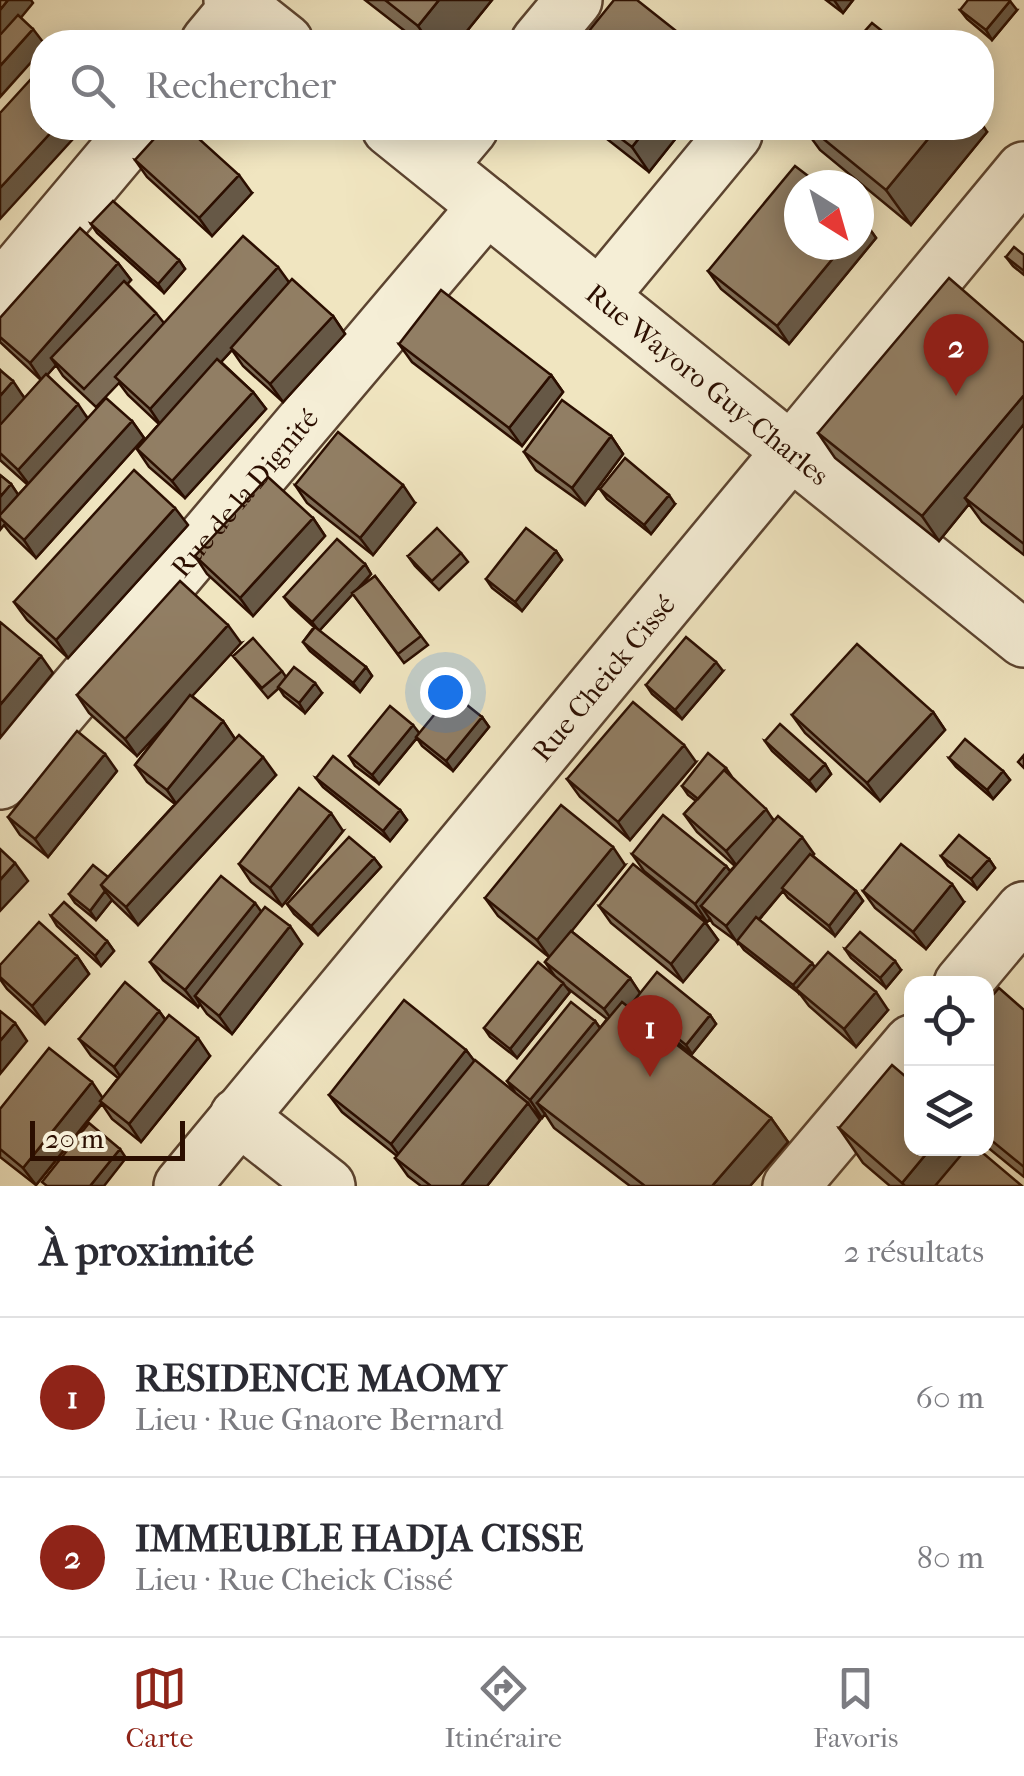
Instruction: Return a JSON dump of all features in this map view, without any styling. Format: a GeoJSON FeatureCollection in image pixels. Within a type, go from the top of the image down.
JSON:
{"type":"FeatureCollection","features":[{"type":"Feature","properties":{"kind":"street"},"geometry":{"type":"LineString","coordinates":[[550,30],[574,0]]}},
{"type":"Feature","properties":{"kind":"street"},"geometry":{"type":"LineString","coordinates":[[227,16],[258,30]]}},
{"type":"Feature","properties":{"kind":"street"},"geometry":{"type":"LineString","coordinates":[[0,292],[128,140]]}},
{"type":"Feature","properties":{"kind":"street"},"geometry":{"type":"LineString","coordinates":[[600,296],[729,140]]}},
{"type":"Feature","properties":{"kind":"street","name":"Rue Wayoro Guy-Charles"},"geometry":{"type":"LineString","coordinates":[[454,147],[488,206],[1024,638]]}},
{"type":"Feature","properties":{"kind":"street","name":"Rue Cheick Cissé"},"geometry":{"type":"LineString","coordinates":[[182,1186],[1024,170]]}},
{"type":"Feature","properties":{"kind":"street","name":"Rue de la Dignité"},"geometry":{"type":"LineString","coordinates":[[0,781],[488,206]]}},
{"type":"Feature","properties":{"kind":"street"},"geometry":{"type":"LineString","coordinates":[[969,976],[1024,910]]}},
{"type":"Feature","properties":{"kind":"street"},"geometry":{"type":"LineString","coordinates":[[792,1186],[904,1053]]}},
{"type":"Feature","properties":{"kind":"street"},"geometry":{"type":"LineString","coordinates":[[238,1116],[327,1186]]}},
{"type":"Feature","properties":{"kind":"building"},"geometry":{"type":"Polygon","coordinates":[[[385,0],[439,0],[418,26],[385,0]]]}},
{"type":"Feature","properties":{"kind":"building"},"geometry":{"type":"Polygon","coordinates":[[[614,0],[637,0],[675,30],[590,30],[614,0]]]}},
{"type":"Feature","properties":{"kind":"building"},"geometry":{"type":"Polygon","coordinates":[[[968,0],[1010,1],[986,30],[960,10],[968,0]]]}},
{"type":"Feature","properties":{"kind":"building"},"geometry":{"type":"Polygon","coordinates":[[[18,15],[33,29],[0,66],[0,35],[18,15]]]}},
{"type":"Feature","properties":{"kind":"building"},"geometry":{"type":"Polygon","coordinates":[[[30,80],[30,140],[44,140],[0,188],[0,113],[30,80]]]}},
{"type":"Feature","properties":{"kind":"building"},"geometry":{"type":"Polygon","coordinates":[[[153,140],[200,140],[239,175],[199,218],[135,160],[153,140]]]}},
{"type":"Feature","properties":{"kind":"building"},"geometry":{"type":"Polygon","coordinates":[[[825,140],[927,140],[886,190],[874,180],[874,170],[861,170],[825,140]]]}},
{"type":"Feature","properties":{"kind":"building"},"geometry":{"type":"Polygon","coordinates":[[[784,179],[784,260],[832,260],[777,326],[708,271],[784,179]]]}},
{"type":"Feature","properties":{"kind":"building"},"geometry":{"type":"Polygon","coordinates":[[[113,201],[179,260],[158,284],[91,224],[113,201]]]}},
{"type":"Feature","properties":{"kind":"building"},"geometry":{"type":"Polygon","coordinates":[[[80,228],[118,263],[30,363],[0,337],[0,318],[80,228]]]}},
{"type":"Feature","properties":{"kind":"building"},"geometry":{"type":"Polygon","coordinates":[[[243,236],[278,267],[150,409],[115,377],[243,236]]]}},
{"type":"Feature","properties":{"kind":"building"},"geometry":{"type":"Polygon","coordinates":[[[1014,247],[1024,255],[1024,271],[1006,257],[1014,247]]]}},
{"type":"Feature","properties":{"kind":"building"},"geometry":{"type":"Polygon","coordinates":[[[949,278],[1024,343],[1024,395],[922,516],[818,433],[949,278]]]}},
{"type":"Feature","properties":{"kind":"building"},"geometry":{"type":"Polygon","coordinates":[[[292,279],[333,316],[270,384],[231,348],[292,279]]]}},
{"type":"Feature","properties":{"kind":"building"},"geometry":{"type":"Polygon","coordinates":[[[124,281],[156,313],[84,389],[51,358],[124,281]]]}},
{"type":"Feature","properties":{"kind":"building"},"geometry":{"type":"Polygon","coordinates":[[[441,290],[551,375],[509,428],[399,344],[441,290]]]}},
{"type":"Feature","properties":{"kind":"building"},"geometry":{"type":"Polygon","coordinates":[[[217,359],[253,392],[172,481],[137,449],[217,359]]]}},
{"type":"Feature","properties":{"kind":"building"},"geometry":{"type":"Polygon","coordinates":[[[0,370],[13,381],[0,396],[0,370]]]}},
{"type":"Feature","properties":{"kind":"building"},"geometry":{"type":"Polygon","coordinates":[[[46,374],[78,404],[18,470],[0,453],[0,425],[46,374]]]}},
{"type":"Feature","properties":{"kind":"building"},"geometry":{"type":"Polygon","coordinates":[[[106,398],[132,421],[24,540],[0,515],[106,398]]]}},
{"type":"Feature","properties":{"kind":"building"},"geometry":{"type":"Polygon","coordinates":[[[562,400],[611,436],[572,488],[524,452],[562,400]]]}},
{"type":"Feature","properties":{"kind":"building"},"geometry":{"type":"Polygon","coordinates":[[[1024,424],[1024,544],[965,498],[1024,424]]]}},
{"type":"Feature","properties":{"kind":"building"},"geometry":{"type":"Polygon","coordinates":[[[338,432],[403,485],[360,538],[295,485],[338,432]]]}},
{"type":"Feature","properties":{"kind":"building"},"geometry":{"type":"Polygon","coordinates":[[[625,458],[669,495],[644,525],[600,489],[625,458]]]}},
{"type":"Feature","properties":{"kind":"building"},"geometry":{"type":"Polygon","coordinates":[[[134,470],[175,508],[56,640],[14,602],[134,470]]]}},
{"type":"Feature","properties":{"kind":"building"},"geometry":{"type":"Polygon","coordinates":[[[0,475],[11,484],[0,497],[0,475]]]}},
{"type":"Feature","properties":{"kind":"building"},"geometry":{"type":"Polygon","coordinates":[[[268,477],[313,518],[240,598],[195,556],[268,477]]]}},
{"type":"Feature","properties":{"kind":"building"},"geometry":{"type":"Polygon","coordinates":[[[437,528],[461,553],[432,581],[408,556],[437,528]]]}},
{"type":"Feature","properties":{"kind":"building"},"geometry":{"type":"Polygon","coordinates":[[[526,528],[556,551],[515,602],[486,579],[526,528]]]}},
{"type":"Feature","properties":{"kind":"building"},"geometry":{"type":"Polygon","coordinates":[[[337,539],[365,564],[312,622],[284,597],[337,539]]]}},
{"type":"Feature","properties":{"kind":"building"},"geometry":{"type":"Polygon","coordinates":[[[375,576],[421,636],[398,654],[352,593],[375,576]]]}},
{"type":"Feature","properties":{"kind":"building"},"geometry":{"type":"Polygon","coordinates":[[[180,581],[228,625],[125,739],[77,695],[180,581]]]}},
{"type":"Feature","properties":{"kind":"building"},"geometry":{"type":"Polygon","coordinates":[[[0,622],[41,656],[0,705],[0,622]]]}},
{"type":"Feature","properties":{"kind":"building"},"geometry":{"type":"Polygon","coordinates":[[[315,627],[366,667],[353,683],[303,642],[315,627]]]}},
{"type":"Feature","properties":{"kind":"building"},"geometry":{"type":"Polygon","coordinates":[[[686,637],[716,662],[675,710],[646,685],[686,637]]]}},
{"type":"Feature","properties":{"kind":"building"},"geometry":{"type":"Polygon","coordinates":[[[253,638],[282,671],[262,688],[233,656],[253,638]]]}},
{"type":"Feature","properties":{"kind":"building"},"geometry":{"type":"Polygon","coordinates":[[[857,644],[933,712],[867,783],[792,715],[857,644]]]}},
{"type":"Feature","properties":{"kind":"building"},"geometry":{"type":"Polygon","coordinates":[[[294,667],[315,683],[299,703],[278,687],[294,667]]]}},
{"type":"Feature","properties":{"kind":"building"},"geometry":{"type":"Polygon","coordinates":[[[452,693],[482,717],[446,761],[416,737],[452,693]]]}},
{"type":"Feature","properties":{"kind":"building"},"geometry":{"type":"Polygon","coordinates":[[[190,695],[223,721],[167,790],[135,765],[190,695]]]}},
{"type":"Feature","properties":{"kind":"building"},"geometry":{"type":"Polygon","coordinates":[[[633,702],[684,745],[618,822],[567,779],[633,702]]]}},
{"type":"Feature","properties":{"kind":"building"},"geometry":{"type":"Polygon","coordinates":[[[390,706],[413,725],[372,775],[349,756],[390,706]]]}},
{"type":"Feature","properties":{"kind":"building"},"geometry":{"type":"Polygon","coordinates":[[[780,724],[825,764],[809,781],[765,741],[780,724]]]}},
{"type":"Feature","properties":{"kind":"building"},"geometry":{"type":"Polygon","coordinates":[[[77,731],[105,754],[35,839],[8,817],[77,731]]]}},
{"type":"Feature","properties":{"kind":"building"},"geometry":{"type":"Polygon","coordinates":[[[239,735],[263,757],[126,907],[101,885],[239,735]]]}},
{"type":"Feature","properties":{"kind":"building"},"geometry":{"type":"Polygon","coordinates":[[[965,739],[1003,771],[987,790],[949,758],[965,739]]]}},
{"type":"Feature","properties":{"kind":"building"},"geometry":{"type":"Polygon","coordinates":[[[708,753],[726,768],[698,799],[682,786],[708,753]]]}},
{"type":"Feature","properties":{"kind":"building"},"geometry":{"type":"Polygon","coordinates":[[[333,756],[400,810],[383,831],[316,778],[333,756]]]}},
{"type":"Feature","properties":{"kind":"building"},"geometry":{"type":"Polygon","coordinates":[[[724,770],[766,809],[726,851],[684,814],[724,770]]]}},
{"type":"Feature","properties":{"kind":"building"},"geometry":{"type":"Polygon","coordinates":[[[299,788],[331,813],[270,888],[239,864],[299,788]]]}},
{"type":"Feature","properties":{"kind":"building"},"geometry":{"type":"Polygon","coordinates":[[[561,805],[613,847],[537,940],[485,898],[561,805]]]}},
{"type":"Feature","properties":{"kind":"building"},"geometry":{"type":"Polygon","coordinates":[[[663,815],[726,866],[695,904],[632,854],[663,815]]]}},
{"type":"Feature","properties":{"kind":"building"},"geometry":{"type":"Polygon","coordinates":[[[778,816],[802,837],[726,926],[701,906],[778,816]]]}},
{"type":"Feature","properties":{"kind":"building"},"geometry":{"type":"Polygon","coordinates":[[[959,835],[989,859],[971,879],[941,856],[959,835]]]}},
{"type":"Feature","properties":{"kind":"building"},"geometry":{"type":"Polygon","coordinates":[[[349,837],[374,858],[311,926],[287,904],[349,837]]]}},
{"type":"Feature","properties":{"kind":"building"},"geometry":{"type":"Polygon","coordinates":[[[901,844],[952,884],[913,932],[863,891],[901,844]]]}},
{"type":"Feature","properties":{"kind":"building"},"geometry":{"type":"Polygon","coordinates":[[[0,849],[15,863],[0,880],[0,849]]]}},
{"type":"Feature","properties":{"kind":"building"},"geometry":{"type":"Polygon","coordinates":[[[810,854],[856,891],[829,926],[782,888],[810,854]]]}},
{"type":"Feature","properties":{"kind":"building"},"geometry":{"type":"Polygon","coordinates":[[[633,864],[705,922],[671,964],[599,906],[633,864]]]}},
{"type":"Feature","properties":{"kind":"building"},"geometry":{"type":"Polygon","coordinates":[[[93,865],[108,877],[101,885],[105,891],[90,911],[69,894],[93,865]]]}},
{"type":"Feature","properties":{"kind":"building"},"geometry":{"type":"Polygon","coordinates":[[[221,876],[255,903],[185,990],[150,962],[221,876]]]}},
{"type":"Feature","properties":{"kind":"building"},"geometry":{"type":"Polygon","coordinates":[[[64,902],[107,941],[95,956],[51,916],[64,902]]]}},
{"type":"Feature","properties":{"kind":"building"},"geometry":{"type":"Polygon","coordinates":[[[265,907],[290,926],[219,1016],[195,996],[265,907]]]}},
{"type":"Feature","properties":{"kind":"building"},"geometry":{"type":"Polygon","coordinates":[[[756,917],[812,963],[793,985],[737,941],[756,917]]]}},
{"type":"Feature","properties":{"kind":"building"},"geometry":{"type":"Polygon","coordinates":[[[39,922],[77,956],[32,1006],[0,977],[0,965],[39,922]]]}},
{"type":"Feature","properties":{"kind":"building"},"geometry":{"type":"Polygon","coordinates":[[[571,931],[630,978],[604,1009],[545,962],[571,931]]]}},
{"type":"Feature","properties":{"kind":"building"},"geometry":{"type":"Polygon","coordinates":[[[860,932],[895,961],[880,978],[845,949],[860,932]]]}},
{"type":"Feature","properties":{"kind":"building"},"geometry":{"type":"Polygon","coordinates":[[[828,952],[876,992],[844,1029],[796,989],[828,952]]]}},
{"type":"Feature","properties":{"kind":"building"},"geometry":{"type":"Polygon","coordinates":[[[538,962],[563,983],[510,1049],[484,1028],[538,962]]]}},
{"type":"Feature","properties":{"kind":"building"},"geometry":{"type":"Polygon","coordinates":[[[657,972],[710,1015],[686,1045],[633,1002],[657,972]]]}},
{"type":"Feature","properties":{"kind":"building"},"geometry":{"type":"Polygon","coordinates":[[[125,982],[159,1011],[114,1067],[79,1039],[125,982]]]}},
{"type":"Feature","properties":{"kind":"building"},"geometry":{"type":"Polygon","coordinates":[[[999,988],[1024,1010],[1024,1167],[994,1143],[994,994],[999,988]]]}},
{"type":"Feature","properties":{"kind":"building"},"geometry":{"type":"Polygon","coordinates":[[[404,1000],[466,1050],[391,1144],[329,1095],[404,1000]]]}},
{"type":"Feature","properties":{"kind":"building"},"geometry":{"type":"Polygon","coordinates":[[[571,1002],[595,1021],[530,1100],[507,1081],[571,1002]]]}},
{"type":"Feature","properties":{"kind":"building"},"geometry":{"type":"Polygon","coordinates":[[[622,1002],[771,1118],[712,1186],[645,1186],[537,1103],[622,1002]]]}},
{"type":"Feature","properties":{"kind":"building"},"geometry":{"type":"Polygon","coordinates":[[[0,1011],[15,1023],[0,1041],[0,1011]]]}},
{"type":"Feature","properties":{"kind":"building"},"geometry":{"type":"Polygon","coordinates":[[[169,1015],[198,1038],[129,1124],[100,1101],[169,1015]]]}},
{"type":"Feature","properties":{"kind":"building"},"geometry":{"type":"Polygon","coordinates":[[[49,1048],[92,1082],[23,1168],[0,1149],[0,1109],[49,1048]]]}},
{"type":"Feature","properties":{"kind":"building"},"geometry":{"type":"Polygon","coordinates":[[[475,1060],[528,1103],[461,1186],[431,1186],[395,1158],[475,1060]]]}},
{"type":"Feature","properties":{"kind":"building"},"geometry":{"type":"Polygon","coordinates":[[[892,1065],[904,1075],[904,1156],[924,1156],[902,1183],[839,1128],[892,1065]]]}},
{"type":"Feature","properties":{"kind":"building"},"geometry":{"type":"Polygon","coordinates":[[[89,1123],[120,1149],[90,1186],[47,1186],[42,1182],[89,1123]]]}},
{"type":"Feature","properties":{"kind":"building"},"geometry":{"type":"Polygon","coordinates":[[[960,1156],[986,1156],[1022,1186],[935,1186],[960,1156]]]}},
{"type":"Feature","properties":{"kind":"place","name":"IMMEUBLE HADJA CISSE"},"geometry":{"type":"Point","coordinates":[956,396]}},
{"type":"Feature","properties":{"kind":"place","name":"RESIDENCE MAOMY"},"geometry":{"type":"Point","coordinates":[650,1077]}}]}
